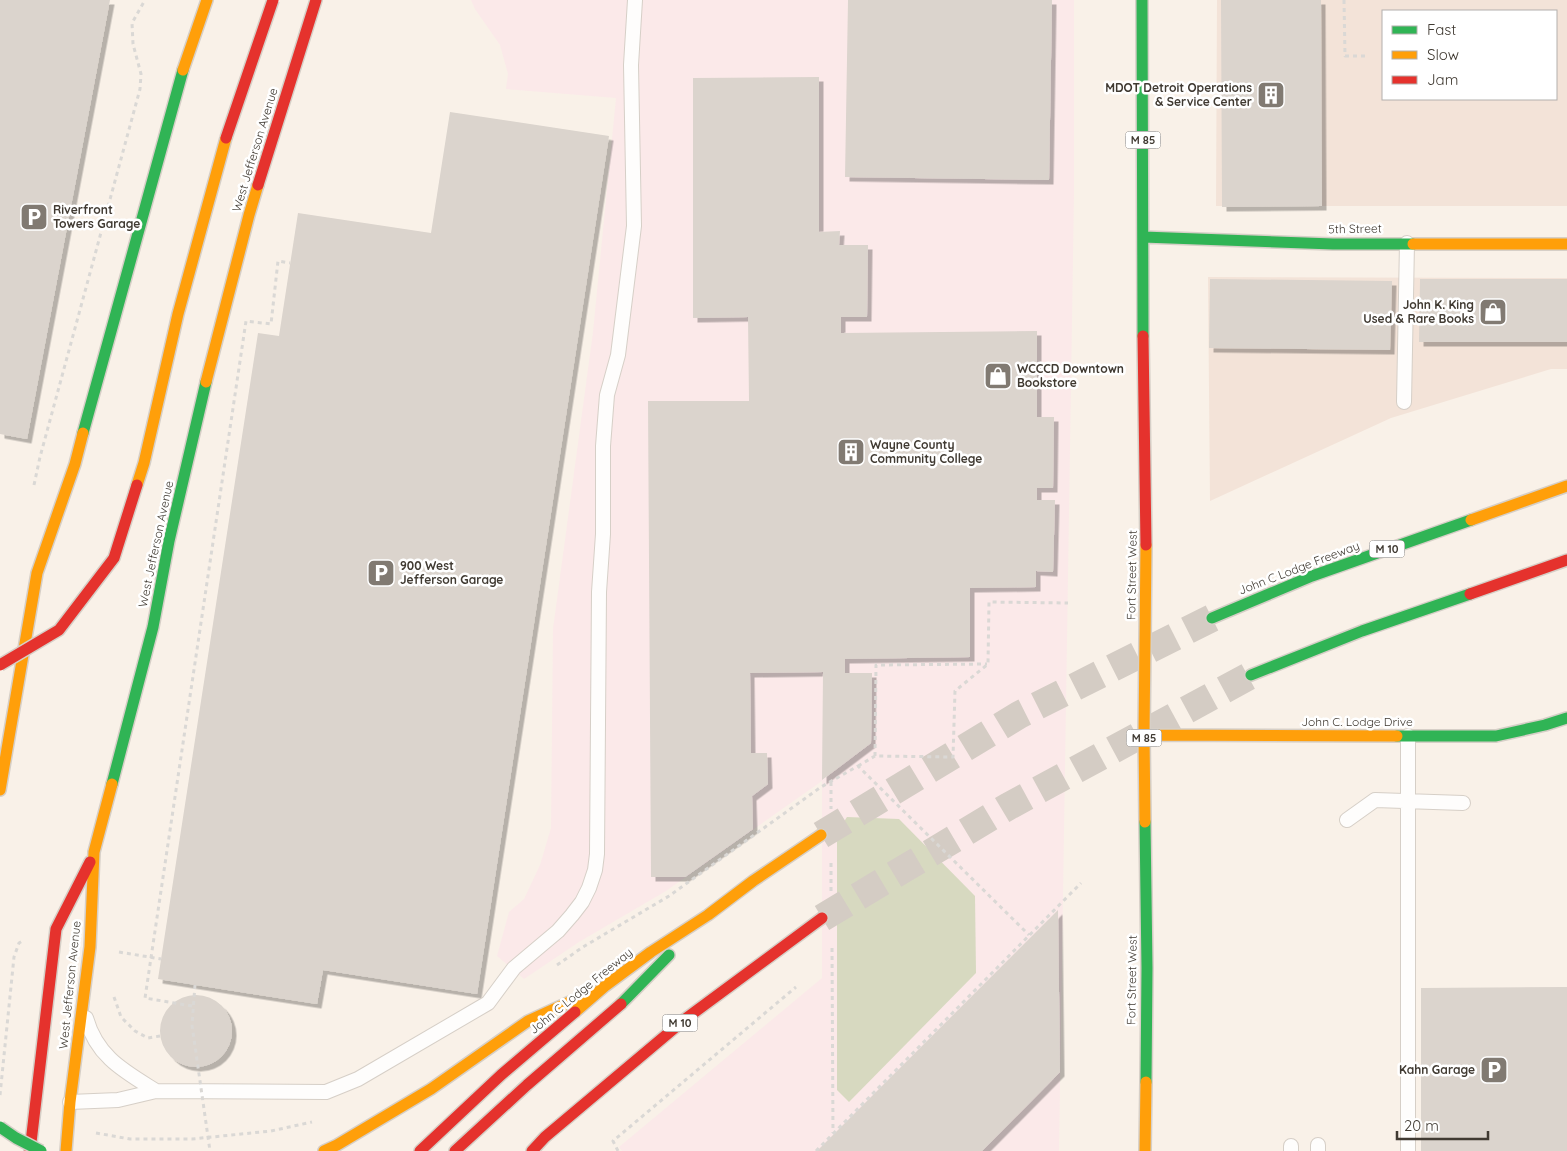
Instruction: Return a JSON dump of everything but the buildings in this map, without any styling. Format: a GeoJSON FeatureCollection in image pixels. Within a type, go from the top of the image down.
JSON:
{"type":"FeatureCollection","features":[{"type":"Feature","properties":{"kind":"main road"},"geometry":{"type":"LineString","coordinates":[[0,790],[37,573],[75,464],[183,71],[206,0]]}},
{"type":"Feature","properties":{"kind":"main road"},"geometry":{"type":"LineString","coordinates":[[0,665],[58,630],[114,558],[144,463],[178,314],[225,140],[273,0]]}},
{"type":"Feature","properties":{"kind":"main road","name":"West Jefferson Avenue"},"geometry":{"type":"LineString","coordinates":[[66,1151],[70,1102],[90,947],[94,852],[153,627],[169,541],[198,415],[249,215],[316,0]]}},
{"type":"Feature","properties":{"kind":"main road","name":"Fort Street West"},"geometry":{"type":"LineString","coordinates":[[1142,0],[1143,403],[1146,507],[1144,735],[1147,968],[1145,1151]]}},
{"type":"Feature","properties":{"kind":"main road","name":"5th Street"},"geometry":{"type":"LineString","coordinates":[[1144,238],[1333,244],[1567,244]]}},
{"type":"Feature","properties":{"kind":"main road","name":"John C Lodge Freeway"},"geometry":{"type":"LineString","coordinates":[[1212,618],[1312,576],[1567,486]]}},
{"type":"Feature","properties":{"kind":"main road"},"geometry":{"type":"LineString","coordinates":[[1251,675],[1362,631],[1567,560]]}},
{"type":"Feature","properties":{"kind":"main road","name":"John C. Lodge Drive"},"geometry":{"type":"LineString","coordinates":[[1144,735],[1496,736],[1567,718]]}},
{"type":"Feature","properties":{"kind":"main road","name":"John C Lodge Freeway"},"geometry":{"type":"LineString","coordinates":[[420,1151],[501,1075],[605,986],[651,952],[708,915],[753,881],[821,835]]}},
{"type":"Feature","properties":{"kind":"main road"},"geometry":{"type":"LineString","coordinates":[[30,1151],[56,929],[94,852]]}},
{"type":"Feature","properties":{"kind":"main road"},"geometry":{"type":"LineString","coordinates":[[455,1151],[527,1085],[620,1005],[708,915]]}},
{"type":"Feature","properties":{"kind":"main road","name":"M 10"},"geometry":{"type":"LineString","coordinates":[[532,1151],[544,1137],[684,1020],[822,918]]}},
{"type":"Feature","properties":{"kind":"main road"},"geometry":{"type":"LineString","coordinates":[[324,1151],[337,1146],[431,1089],[528,1022],[605,986]]}},
{"type":"Feature","properties":{"kind":"main road"},"geometry":{"type":"LineString","coordinates":[[0,1127],[41,1151]]}},
{"type":"Feature","properties":{"kind":"main road"},"geometry":{"type":"LineString","coordinates":[[538,1151],[544,1137]]}},
{"type":"Feature","properties":{"kind":"lane"},"geometry":{"type":"LineString","coordinates":[[70,1102],[118,1100],[156,1091],[326,1092],[358,1079],[488,1004],[514,968],[558,931],[582,902],[595,870],[598,836],[598,592],[603,534],[603,446],[607,395],[618,355],[634,226],[631,65],[636,0]]}},
{"type":"Feature","properties":{"kind":"lane"},"geometry":{"type":"LineString","coordinates":[[1404,402],[1408,243]]}},
{"type":"Feature","properties":{"kind":"lane"},"geometry":{"type":"LineString","coordinates":[[1408,736],[1408,1151]]}},
{"type":"Feature","properties":{"kind":"lane"},"geometry":{"type":"LineString","coordinates":[[1347,820],[1376,800],[1464,803]]}},
{"type":"Feature","properties":{"kind":"lane"},"geometry":{"type":"LineString","coordinates":[[82,1003],[94,1040],[103,1052],[112,1062],[156,1091]]}},
{"type":"Feature","properties":{"kind":"path"},"geometry":{"type":"LineString","coordinates":[[32,494],[40,457],[140,89],[141,74],[133,44],[132,23],[144,0]]}},
{"type":"Feature","properties":{"kind":"path"},"geometry":{"type":"LineString","coordinates":[[1344,0],[1345,56],[1367,56]]}},
{"type":"Feature","properties":{"kind":"path"},"geometry":{"type":"LineString","coordinates":[[192,1006],[145,998],[246,320],[271,324],[278,261],[290,263]]}},
{"type":"Feature","properties":{"kind":"path"},"geometry":{"type":"LineString","coordinates":[[809,796],[875,756],[953,757],[955,691],[988,664],[989,602],[1068,603]]}},
{"type":"Feature","properties":{"kind":"path"},"geometry":{"type":"LineString","coordinates":[[875,756],[876,665],[988,664]]}},
{"type":"Feature","properties":{"kind":"path"},"geometry":{"type":"LineString","coordinates":[[858,766],[1029,935]]}},
{"type":"Feature","properties":{"kind":"path"},"geometry":{"type":"LineString","coordinates":[[831,782],[831,811]]}},
{"type":"Feature","properties":{"kind":"path"},"geometry":{"type":"LineString","coordinates":[[831,860],[832,899]]}},
{"type":"Feature","properties":{"kind":"path"},"geometry":{"type":"LineString","coordinates":[[816,1151],[1081,883]]}},
{"type":"Feature","properties":{"kind":"path"},"geometry":{"type":"LineString","coordinates":[[0,1095],[14,957],[19,943],[30,937]]}},
{"type":"Feature","properties":{"kind":"path"},"geometry":{"type":"LineString","coordinates":[[832,948],[833,1133]]}},
{"type":"Feature","properties":{"kind":"path"},"geometry":{"type":"LineString","coordinates":[[118,960],[119,951],[160,959]]}},
{"type":"Feature","properties":{"kind":"path"},"geometry":{"type":"LineString","coordinates":[[195,985],[192,1024],[210,1151]]}},
{"type":"Feature","properties":{"kind":"path"},"geometry":{"type":"LineString","coordinates":[[618,1151],[613,1141],[619,1135],[796,988]]}},
{"type":"Feature","properties":{"kind":"path"},"geometry":{"type":"LineString","coordinates":[[114,995],[121,1017],[135,1031],[148,1038],[160,1036]]}},
{"type":"Feature","properties":{"kind":"shaded area"},"geometry":{"type":"Polygon","coordinates":[[[471,0],[1074,0],[1074,193],[1059,1151],[622,1151],[619,1147],[822,978],[822,781],[666,891],[579,942],[524,979],[497,956],[509,912],[524,899],[540,865],[551,828],[553,629],[593,332],[616,98],[506,89],[508,74],[500,45],[475,9],[471,0]]]}},
{"type":"Feature","properties":{"kind":"shaded area"},"geometry":{"type":"Polygon","coordinates":[[[1217,0],[1567,0],[1567,206],[1216,206],[1217,0]]]}},
{"type":"Feature","properties":{"kind":"shaded area"},"geometry":{"type":"Polygon","coordinates":[[[1208,277],[1567,278],[1567,369],[1551,369],[1391,418],[1210,501],[1208,277]]]}},
{"type":"Feature","properties":{"kind":"green space"},"geometry":{"type":"Polygon","coordinates":[[[847,817],[899,819],[975,896],[976,973],[849,1102],[837,1090],[837,832],[847,817]]]}},
{"type":"Feature","properties":{"kind":"tunnel"},"geometry":{"type":"LineString","coordinates":[[821,835],[1019,715],[1212,618]]}},
{"type":"Feature","properties":{"kind":"tunnel"},"geometry":{"type":"LineString","coordinates":[[822,918],[1009,806],[1251,675]]}},
{"type":"Feature","properties":{"kind":"traffic: fast"},"geometry":{"type":"LineString","coordinates":[[1142,0],[1143,336]]}},
{"type":"Feature","properties":{"kind":"traffic: fast"},"geometry":{"type":"LineString","coordinates":[[83,433],[183,70]]}},
{"type":"Feature","properties":{"kind":"traffic: fast"},"geometry":{"type":"LineString","coordinates":[[1143,237],[1333,244],[1413,244]]}},
{"type":"Feature","properties":{"kind":"traffic: fast"},"geometry":{"type":"LineString","coordinates":[[112,784],[153,627],[169,541],[206,382]]}},
{"type":"Feature","properties":{"kind":"traffic: fast"},"geometry":{"type":"LineString","coordinates":[[1212,618],[1312,576],[1471,520]]}},
{"type":"Feature","properties":{"kind":"traffic: fast"},"geometry":{"type":"LineString","coordinates":[[1251,675],[1362,631],[1470,594]]}},
{"type":"Feature","properties":{"kind":"traffic: fast"},"geometry":{"type":"LineString","coordinates":[[1397,736],[1496,736],[1567,718]]}},
{"type":"Feature","properties":{"kind":"traffic: fast"},"geometry":{"type":"LineString","coordinates":[[1145,822],[1146,1082]]}},
{"type":"Feature","properties":{"kind":"traffic: fast"},"geometry":{"type":"LineString","coordinates":[[621,1004],[669,955]]}},
{"type":"Feature","properties":{"kind":"traffic: fast"},"geometry":{"type":"LineString","coordinates":[[0,1127],[41,1151]]}},
{"type":"Feature","properties":{"kind":"traffic: slow"},"geometry":{"type":"LineString","coordinates":[[183,70],[207,0]]}},
{"type":"Feature","properties":{"kind":"traffic: slow"},"geometry":{"type":"LineString","coordinates":[[137,485],[144,463],[178,314],[226,138]]}},
{"type":"Feature","properties":{"kind":"traffic: slow"},"geometry":{"type":"LineString","coordinates":[[206,382],[258,185]]}},
{"type":"Feature","properties":{"kind":"traffic: slow"},"geometry":{"type":"LineString","coordinates":[[1413,244],[1567,244]]}},
{"type":"Feature","properties":{"kind":"traffic: slow"},"geometry":{"type":"LineString","coordinates":[[0,790],[37,573],[75,464],[83,433]]}},
{"type":"Feature","properties":{"kind":"traffic: slow"},"geometry":{"type":"LineString","coordinates":[[1471,520],[1567,486]]}},
{"type":"Feature","properties":{"kind":"traffic: slow"},"geometry":{"type":"LineString","coordinates":[[1145,822],[1146,545]]}},
{"type":"Feature","properties":{"kind":"traffic: slow"},"geometry":{"type":"LineString","coordinates":[[1144,735],[1397,736]]}},
{"type":"Feature","properties":{"kind":"traffic: slow"},"geometry":{"type":"LineString","coordinates":[[70,1102],[90,947],[94,852],[112,784]]}},
{"type":"Feature","properties":{"kind":"traffic: slow"},"geometry":{"type":"LineString","coordinates":[[575,1012],[605,986],[651,952],[708,915],[753,881],[821,835]]}},
{"type":"Feature","properties":{"kind":"traffic: slow"},"geometry":{"type":"LineString","coordinates":[[324,1151],[431,1089],[528,1021],[574,1000]]}},
{"type":"Feature","properties":{"kind":"traffic: slow"},"geometry":{"type":"LineString","coordinates":[[1145,1151],[1146,1082]]}},
{"type":"Feature","properties":{"kind":"traffic: slow"},"geometry":{"type":"LineString","coordinates":[[66,1151],[70,1102]]}},
{"type":"Feature","properties":{"kind":"traffic: jam"},"geometry":{"type":"LineString","coordinates":[[226,138],[273,0]]}},
{"type":"Feature","properties":{"kind":"traffic: jam"},"geometry":{"type":"LineString","coordinates":[[258,185],[316,0]]}},
{"type":"Feature","properties":{"kind":"traffic: jam"},"geometry":{"type":"LineString","coordinates":[[1143,336],[1146,545]]}},
{"type":"Feature","properties":{"kind":"traffic: jam"},"geometry":{"type":"LineString","coordinates":[[0,665],[59,630],[114,558],[137,485]]}},
{"type":"Feature","properties":{"kind":"traffic: jam"},"geometry":{"type":"LineString","coordinates":[[1470,594],[1567,560]]}},
{"type":"Feature","properties":{"kind":"traffic: jam"},"geometry":{"type":"LineString","coordinates":[[30,1151],[56,929],[90,862]]}},
{"type":"Feature","properties":{"kind":"traffic: jam"},"geometry":{"type":"LineString","coordinates":[[532,1151],[545,1137],[684,1020],[822,918]]}},
{"type":"Feature","properties":{"kind":"traffic: jam"},"geometry":{"type":"LineString","coordinates":[[455,1151],[527,1085],[621,1004]]}},
{"type":"Feature","properties":{"kind":"traffic: jam"},"geometry":{"type":"LineString","coordinates":[[420,1151],[501,1075],[575,1012]]}},
{"type":"Feature","properties":{"kind":"place","name":"MDOT Detroit Operations & Service Center"},"geometry":{"type":"Point","coordinates":[1271,95]}},
{"type":"Feature","properties":{"kind":"place","name":"Riverfront Towers Garage"},"geometry":{"type":"Point","coordinates":[34,217]}},
{"type":"Feature","properties":{"kind":"place","name":"John K. King Used & Rare Books"},"geometry":{"type":"Point","coordinates":[1493,312]}},
{"type":"Feature","properties":{"kind":"place","name":"WCCCD Downtown Bookstore"},"geometry":{"type":"Point","coordinates":[998,376]}},
{"type":"Feature","properties":{"kind":"place","name":"Wayne County Community College"},"geometry":{"type":"Point","coordinates":[851,452]}},
{"type":"Feature","properties":{"kind":"place","name":"900 West Jefferson Garage"},"geometry":{"type":"Point","coordinates":[381,573]}},
{"type":"Feature","properties":{"kind":"place","name":"Kahn Garage"},"geometry":{"type":"Point","coordinates":[1494,1070]}}]}
